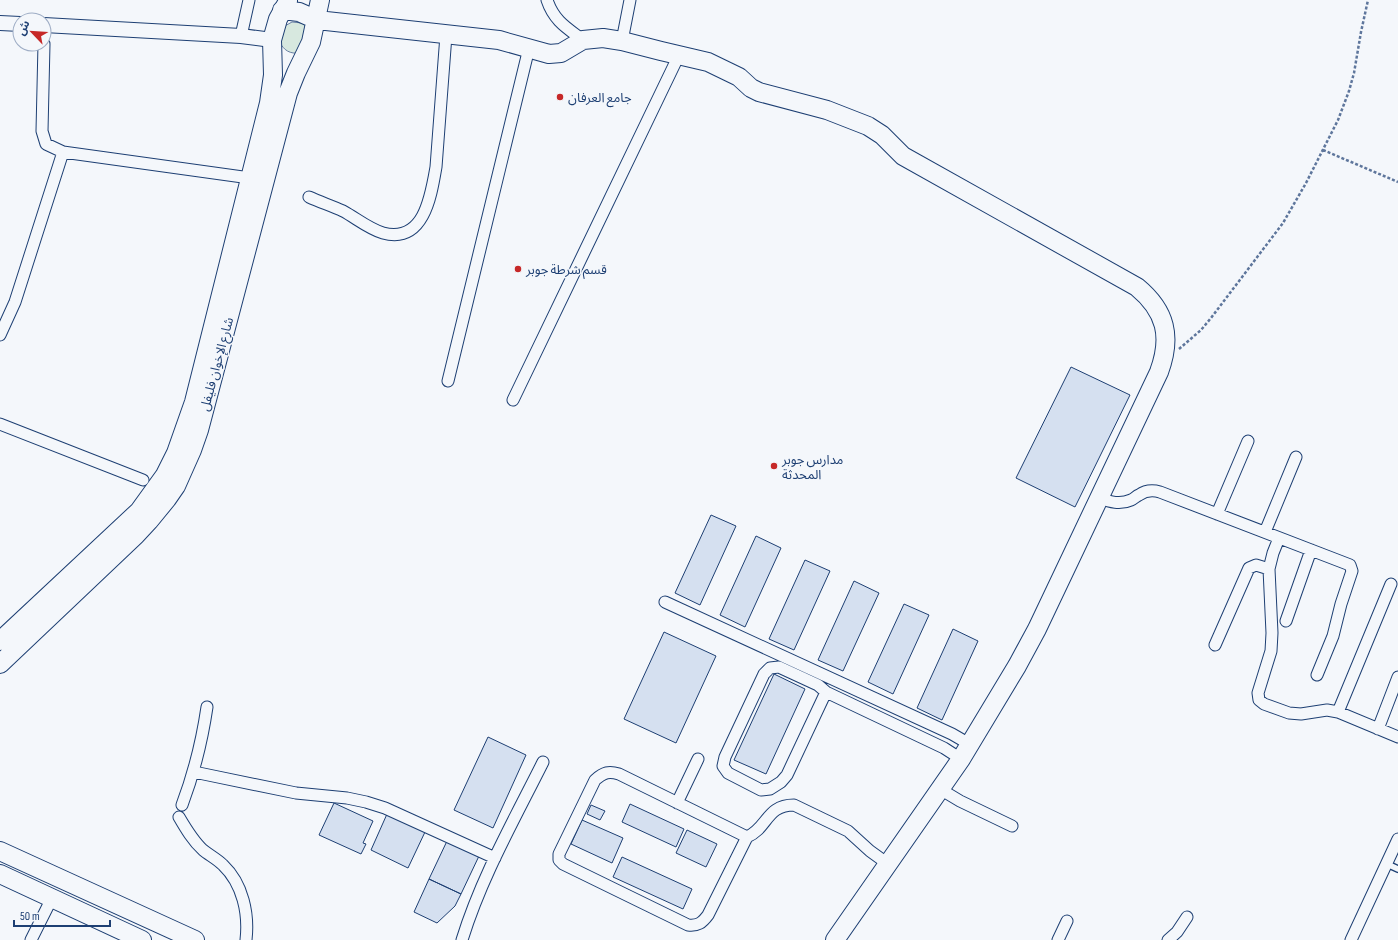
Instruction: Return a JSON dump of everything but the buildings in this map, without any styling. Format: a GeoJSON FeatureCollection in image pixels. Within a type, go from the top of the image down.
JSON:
{"type":"FeatureCollection","features":[{"type":"Feature","properties":{"kind":"main road","name":"شارع الإخوان فليفل"},"geometry":{"type":"LineString","coordinates":[[234,269],[288,93],[311,42],[317,20],[320,0]]}},
{"type":"Feature","properties":{"kind":"main road","name":"شارع الإخوان فليفل"},"geometry":{"type":"LineString","coordinates":[[0,642],[144,516],[167,498],[176,486],[199,430],[234,269],[250,178],[270,103],[273,75],[272,45],[274,29],[285,5]]}},
{"type":"Feature","properties":{"kind":"main road"},"geometry":{"type":"LineString","coordinates":[[285,5],[317,20],[505,41],[543,53],[555,54],[567,50],[584,40],[603,38],[700,59],[716,65],[739,77],[751,88],[760,92],[827,110],[868,126],[882,135],[896,150],[910,161],[1138,287],[1156,306],[1166,332],[1164,359],[1038,628],[966,752],[835,940]]}},
{"type":"Feature","properties":{"kind":"main road"},"geometry":{"type":"LineString","coordinates":[[272,45],[285,60],[301,64]]}},
{"type":"Feature","properties":{"kind":"main road","name":"شارع الإخوان فليفل"},"geometry":{"type":"LineString","coordinates":[[0,664],[131,541],[144,516]]}},
{"type":"Feature","properties":{"kind":"main road"},"geometry":{"type":"LineString","coordinates":[[0,851],[195,940]]}},
{"type":"Feature","properties":{"kind":"main road"},"geometry":{"type":"LineString","coordinates":[[0,874],[142,940]]}},
{"type":"Feature","properties":{"kind":"street"},"geometry":{"type":"LineString","coordinates":[[241,36],[250,0]]}},
{"type":"Feature","properties":{"kind":"street"},"geometry":{"type":"LineString","coordinates":[[547,0],[549,7],[557,20],[584,40]]}},
{"type":"Feature","properties":{"kind":"street"},"geometry":{"type":"LineString","coordinates":[[622,41],[630,0]]}},
{"type":"Feature","properties":{"kind":"street"},"geometry":{"type":"LineString","coordinates":[[0,23],[12,24]]}},
{"type":"Feature","properties":{"kind":"street"},"geometry":{"type":"LineString","coordinates":[[52,26],[241,36],[272,45]]}},
{"type":"Feature","properties":{"kind":"street"},"geometry":{"type":"LineString","coordinates":[[309,197],[342,211],[383,233],[399,235],[417,226],[426,210],[436,167],[446,35]]}},
{"type":"Feature","properties":{"kind":"street"},"geometry":{"type":"LineString","coordinates":[[448,380],[529,48]]}},
{"type":"Feature","properties":{"kind":"street"},"geometry":{"type":"LineString","coordinates":[[44,52],[42,130],[46,144],[63,152],[250,178]]}},
{"type":"Feature","properties":{"kind":"street"},"geometry":{"type":"LineString","coordinates":[[513,400],[679,54]]}},
{"type":"Feature","properties":{"kind":"street"},"geometry":{"type":"LineString","coordinates":[[0,335],[15,302],[63,152]]}},
{"type":"Feature","properties":{"kind":"street"},"geometry":{"type":"LineString","coordinates":[[0,424],[143,480]]}},
{"type":"Feature","properties":{"kind":"street"},"geometry":{"type":"LineString","coordinates":[[1216,514],[1248,441]]}},
{"type":"Feature","properties":{"kind":"street"},"geometry":{"type":"LineString","coordinates":[[1265,532],[1296,457]]}},
{"type":"Feature","properties":{"kind":"street"},"geometry":{"type":"LineString","coordinates":[[1100,498],[1112,502],[1124,502],[1132,500],[1142,493],[1154,491],[1265,532],[1352,567],[1352,571],[1340,604],[1333,636],[1317,675]]}},
{"type":"Feature","properties":{"kind":"street"},"geometry":{"type":"LineString","coordinates":[[1279,538],[1269,569],[1272,642],[1269,660],[1258,693],[1259,700],[1264,704],[1289,713],[1308,713],[1327,710],[1338,712],[1398,737]]}},
{"type":"Feature","properties":{"kind":"street"},"geometry":{"type":"LineString","coordinates":[[1286,621],[1311,550]]}},
{"type":"Feature","properties":{"kind":"street"},"geometry":{"type":"LineString","coordinates":[[1215,646],[1249,568],[1256,565],[1269,569]]}},
{"type":"Feature","properties":{"kind":"street"},"geometry":{"type":"LineString","coordinates":[[1338,712],[1391,584]]}},
{"type":"Feature","properties":{"kind":"street"},"geometry":{"type":"LineString","coordinates":[[665,602],[952,734],[966,752]]}},
{"type":"Feature","properties":{"kind":"street"},"geometry":{"type":"LineString","coordinates":[[826,692],[787,775],[781,782],[770,789],[761,790],[728,773],[724,766],[725,757],[764,674],[770,668],[779,667],[818,685],[826,692],[944,748],[966,752]]}},
{"type":"Feature","properties":{"kind":"street"},"geometry":{"type":"LineString","coordinates":[[1378,729],[1398,677]]}},
{"type":"Feature","properties":{"kind":"street"},"geometry":{"type":"LineString","coordinates":[[182,805],[194,772],[203,736],[207,707]]}},
{"type":"Feature","properties":{"kind":"street"},"geometry":{"type":"LineString","coordinates":[[677,803],[698,759]]}},
{"type":"Feature","properties":{"kind":"street"},"geometry":{"type":"LineString","coordinates":[[462,940],[468,919],[495,858],[543,762]]}},
{"type":"Feature","properties":{"kind":"street"},"geometry":{"type":"LineString","coordinates":[[747,837],[619,774],[610,771],[602,773],[596,780],[559,854],[559,860],[563,864],[688,925],[701,923],[708,915],[747,837],[755,834],[766,818],[775,810],[784,805],[794,805],[848,831],[870,851],[888,864]]}},
{"type":"Feature","properties":{"kind":"street"},"geometry":{"type":"LineString","coordinates":[[194,772],[296,793],[347,798],[366,802],[385,808],[495,858]]}},
{"type":"Feature","properties":{"kind":"street"},"geometry":{"type":"LineString","coordinates":[[940,789],[960,801],[1012,826]]}},
{"type":"Feature","properties":{"kind":"street"},"geometry":{"type":"LineString","coordinates":[[179,817],[194,840],[203,850],[222,864],[232,876],[239,888],[246,915],[246,940]]}},
{"type":"Feature","properties":{"kind":"street"},"geometry":{"type":"LineString","coordinates":[[1351,940],[1398,839]]}},
{"type":"Feature","properties":{"kind":"street"},"geometry":{"type":"LineString","coordinates":[[31,940],[52,898]]}},
{"type":"Feature","properties":{"kind":"street"},"geometry":{"type":"LineString","coordinates":[[1168,940],[1177,932],[1187,917]]}},
{"type":"Feature","properties":{"kind":"street"},"geometry":{"type":"LineString","coordinates":[[1058,940],[1067,921]]}},
{"type":"Feature","properties":{"kind":"lane"},"geometry":{"type":"LineString","coordinates":[[1387,864],[1398,869]]}},
{"type":"Feature","properties":{"kind":"path"},"geometry":{"type":"LineString","coordinates":[[1164,359],[1178,350],[1201,330],[1283,223],[1296,203],[1338,120],[1350,91],[1368,0]]}},
{"type":"Feature","properties":{"kind":"path"},"geometry":{"type":"LineString","coordinates":[[1323,150],[1398,182]]}},
{"type":"Feature","properties":{"kind":"shaded area"},"geometry":{"type":"Polygon","coordinates":[[[292,22],[302,23],[306,26],[300,53],[288,51],[279,41],[283,27],[292,22]]]}},
{"type":"Feature","properties":{"kind":"place","name":"جامع العرفان"},"geometry":{"type":"Point","coordinates":[560,97]}},
{"type":"Feature","properties":{"kind":"place","name":"قسم شرطة جوبر"},"geometry":{"type":"Point","coordinates":[518,269]}},
{"type":"Feature","properties":{"kind":"place","name":"مدارس جوبر المحدثة"},"geometry":{"type":"Point","coordinates":[774,466]}}]}
